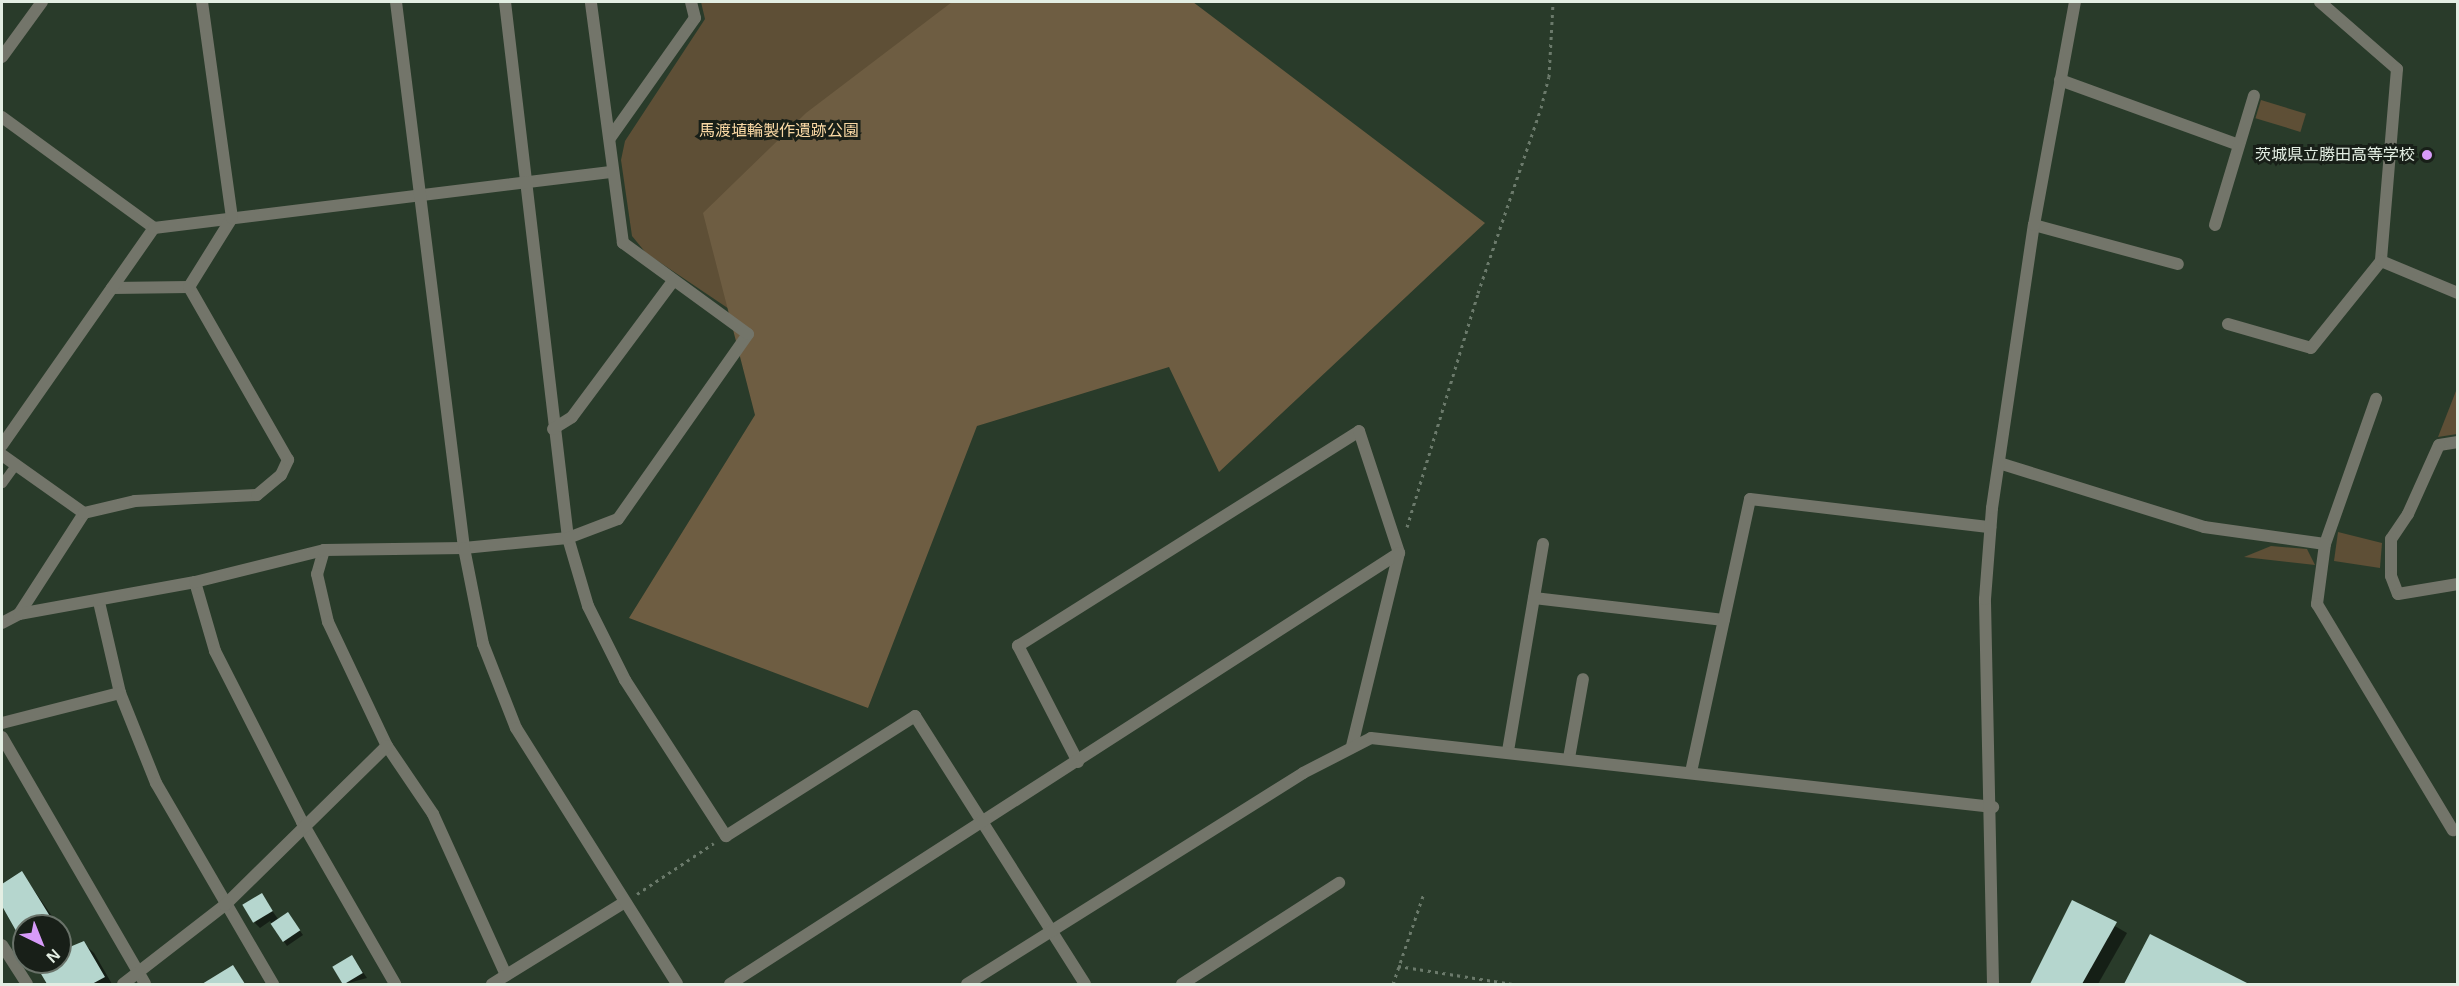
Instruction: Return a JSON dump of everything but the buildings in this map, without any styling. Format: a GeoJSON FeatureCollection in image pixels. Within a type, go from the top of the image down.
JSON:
{"type":"FeatureCollection","features":[{"type":"Feature","properties":{"kind":"street"},"geometry":{"type":"LineString","coordinates":[[2,57],[42,2]]}},
{"type":"Feature","properties":{"kind":"street"},"geometry":{"type":"LineString","coordinates":[[189,287],[232,218],[202,2]]}},
{"type":"Feature","properties":{"kind":"street"},"geometry":{"type":"LineString","coordinates":[[396,2],[464,548],[483,644],[516,728],[677,984]]}},
{"type":"Feature","properties":{"kind":"street"},"geometry":{"type":"LineString","coordinates":[[505,2],[553,429],[568,538],[588,606],[625,680],[726,836],[915,716],[985,822],[1085,984]]}},
{"type":"Feature","properties":{"kind":"street"},"geometry":{"type":"LineString","coordinates":[[2,623],[19,614],[99,602],[195,582],[324,550],[464,548],[568,538],[618,519],[748,334],[623,243],[591,2]]}},
{"type":"Feature","properties":{"kind":"street"},"geometry":{"type":"LineString","coordinates":[[610,138],[695,18],[691,2]]}},
{"type":"Feature","properties":{"kind":"street"},"geometry":{"type":"LineString","coordinates":[[1993,984],[1993,807],[1985,599],[1990,527],[2034,225],[2074,2]]}},
{"type":"Feature","properties":{"kind":"street"},"geometry":{"type":"LineString","coordinates":[[2228,324],[2311,348],[2381,261],[2397,69],[2320,2]]}},
{"type":"Feature","properties":{"kind":"street"},"geometry":{"type":"LineString","coordinates":[[2060,80],[2239,145]]}},
{"type":"Feature","properties":{"kind":"street"},"geometry":{"type":"LineString","coordinates":[[2215,225],[2254,96]]}},
{"type":"Feature","properties":{"kind":"street"},"geometry":{"type":"LineString","coordinates":[[2,117],[154,228],[613,172]]}},
{"type":"Feature","properties":{"kind":"street"},"geometry":{"type":"LineString","coordinates":[[2034,225],[2178,264]]}},
{"type":"Feature","properties":{"kind":"street"},"geometry":{"type":"LineString","coordinates":[[2,445],[154,228]]}},
{"type":"Feature","properties":{"kind":"street"},"geometry":{"type":"LineString","coordinates":[[2381,261],[2457,293]]}},
{"type":"Feature","properties":{"kind":"street"},"geometry":{"type":"LineString","coordinates":[[553,429],[572,417],[673,281]]}},
{"type":"Feature","properties":{"kind":"street"},"geometry":{"type":"LineString","coordinates":[[112,288],[189,287]]}},
{"type":"Feature","properties":{"kind":"street"},"geometry":{"type":"LineString","coordinates":[[19,614],[84,513],[135,501],[257,495],[281,475],[288,460],[189,287]]}},
{"type":"Feature","properties":{"kind":"street"},"geometry":{"type":"LineString","coordinates":[[2376,399],[2325,544],[2317,604],[2453,830]]}},
{"type":"Feature","properties":{"kind":"street"},"geometry":{"type":"LineString","coordinates":[[1078,762],[1018,646],[1359,431],[1399,554],[1352,746]]}},
{"type":"Feature","properties":{"kind":"street"},"geometry":{"type":"LineString","coordinates":[[2457,442],[2439,445],[2408,514],[2391,539],[2391,576],[2398,594],[2457,584]]}},
{"type":"Feature","properties":{"kind":"street"},"geometry":{"type":"LineString","coordinates":[[2,455],[84,513]]}},
{"type":"Feature","properties":{"kind":"street"},"geometry":{"type":"LineString","coordinates":[[1999,463],[2204,527],[2325,544]]}},
{"type":"Feature","properties":{"kind":"street"},"geometry":{"type":"LineString","coordinates":[[1691,772],[1750,499],[1990,527]]}},
{"type":"Feature","properties":{"kind":"street"},"geometry":{"type":"LineString","coordinates":[[1508,751],[1543,544]]}},
{"type":"Feature","properties":{"kind":"street"},"geometry":{"type":"LineString","coordinates":[[324,550],[317,574],[328,622],[387,746],[433,814],[506,975]]}},
{"type":"Feature","properties":{"kind":"street"},"geometry":{"type":"LineString","coordinates":[[730,984],[1399,554]]}},
{"type":"Feature","properties":{"kind":"street"},"geometry":{"type":"LineString","coordinates":[[195,582],[215,651],[305,828],[395,984]]}},
{"type":"Feature","properties":{"kind":"street"},"geometry":{"type":"LineString","coordinates":[[1534,598],[1724,620]]}},
{"type":"Feature","properties":{"kind":"street"},"geometry":{"type":"LineString","coordinates":[[99,602],[120,693],[156,783],[273,984]]}},
{"type":"Feature","properties":{"kind":"street"},"geometry":{"type":"LineString","coordinates":[[1569,758],[1583,679]]}},
{"type":"Feature","properties":{"kind":"street"},"geometry":{"type":"LineString","coordinates":[[2,723],[120,693]]}},
{"type":"Feature","properties":{"kind":"street"},"geometry":{"type":"LineString","coordinates":[[2,737],[142,980]]}},
{"type":"Feature","properties":{"kind":"street"},"geometry":{"type":"LineString","coordinates":[[966,984],[1050,930],[1352,746],[1371,738],[1508,751],[1993,807]]}},
{"type":"Feature","properties":{"kind":"street"},"geometry":{"type":"LineString","coordinates":[[123,984],[142,980],[225,905],[387,746]]}},
{"type":"Feature","properties":{"kind":"street"},"geometry":{"type":"LineString","coordinates":[[1182,984],[1339,883]]}},
{"type":"Feature","properties":{"kind":"street"},"geometry":{"type":"LineString","coordinates":[[492,984],[625,902]]}},
{"type":"Feature","properties":{"kind":"street"},"geometry":{"type":"LineString","coordinates":[[3,950],[27,984]]}},
{"type":"Feature","properties":{"kind":"lane"},"geometry":{"type":"LineString","coordinates":[[2,483],[16,464]]}},
{"type":"Feature","properties":{"kind":"path"},"geometry":{"type":"LineString","coordinates":[[1399,554],[1478,292],[1541,108],[1549,77],[1553,2]]}},
{"type":"Feature","properties":{"kind":"path"},"geometry":{"type":"LineString","coordinates":[[625,902],[726,836]]}},
{"type":"Feature","properties":{"kind":"path"},"geometry":{"type":"LineString","coordinates":[[1393,984],[1424,893]]}},
{"type":"Feature","properties":{"kind":"path"},"geometry":{"type":"LineString","coordinates":[[1398,966],[1513,984]]}},
{"type":"Feature","properties":{"kind":"green space","name":"馬渡埴輪製作遺跡公園"},"geometry":{"type":"Polygon","coordinates":[[[701,2],[1003,2],[772,338],[646,253],[632,236],[621,160],[625,141],[705,19],[701,2]]]}},
{"type":"Feature","properties":{"kind":"green space"},"geometry":{"type":"Polygon","coordinates":[[[2261,100],[2306,114],[2300,132],[2255,118],[2261,100]]]}},
{"type":"Feature","properties":{"kind":"green space"},"geometry":{"type":"Polygon","coordinates":[[[2456,391],[2457,434],[2438,437],[2456,391]]]}},
{"type":"Feature","properties":{"kind":"green space"},"geometry":{"type":"Polygon","coordinates":[[[2338,532],[2382,543],[2380,568],[2334,561],[2338,532]]]}},
{"type":"Feature","properties":{"kind":"green space"},"geometry":{"type":"Polygon","coordinates":[[[2271,546],[2307,549],[2315,565],[2244,557],[2271,546]]]}},
{"type":"Feature","properties":{"kind":"shaded area"},"geometry":{"type":"Polygon","coordinates":[[[952,2],[1193,2],[1485,223],[1219,472],[1169,367],[977,426],[868,708],[629,618],[755,415],[703,213],[806,113],[952,2]]]}},
{"type":"Feature","properties":{"kind":"place","name":"茨城県立勝田高等学校"},"geometry":{"type":"Point","coordinates":[2427,155]}}]}
